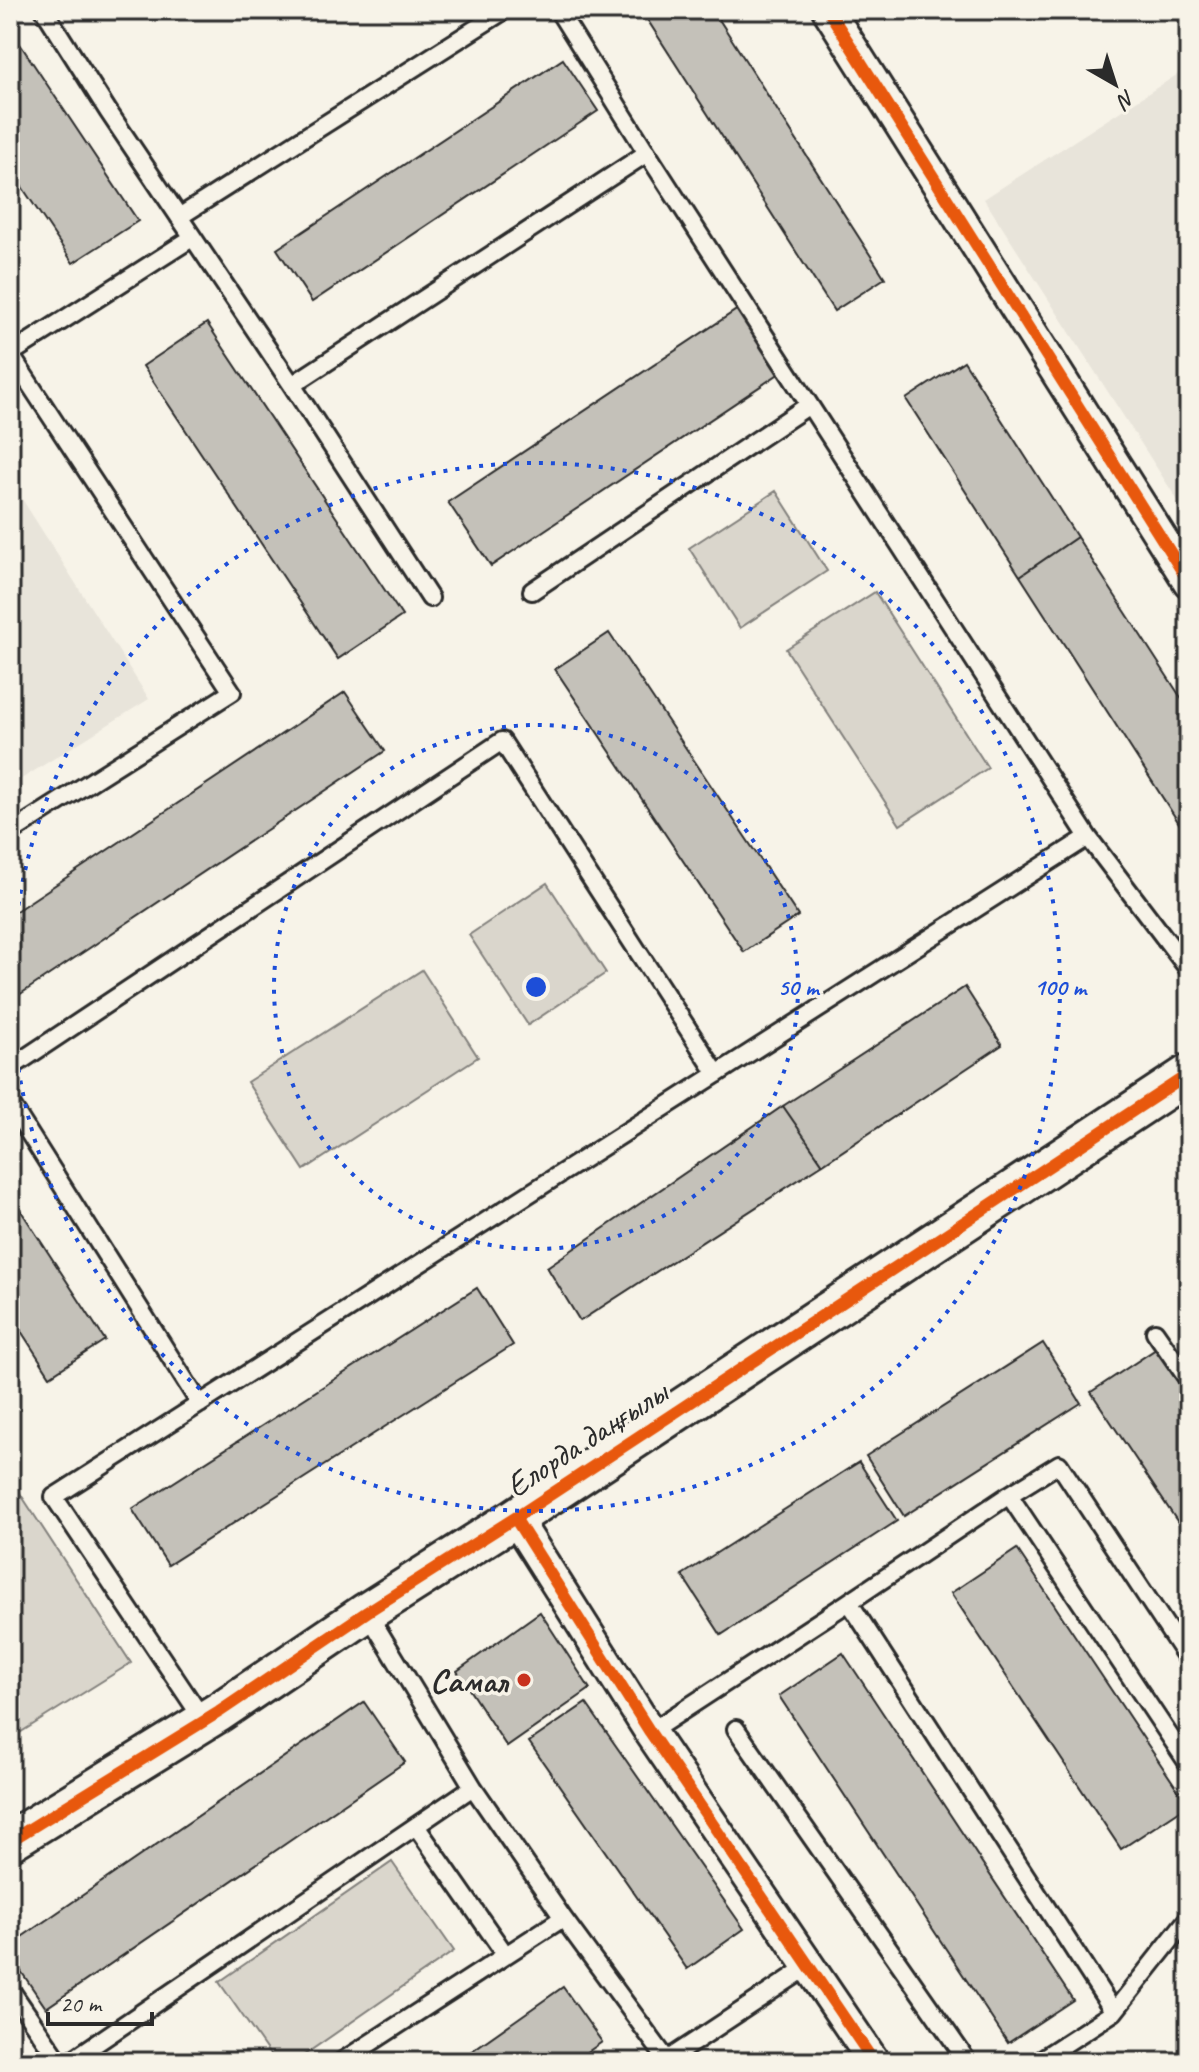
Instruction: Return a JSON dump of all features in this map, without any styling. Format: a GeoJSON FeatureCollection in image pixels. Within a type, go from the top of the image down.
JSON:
{"type":"FeatureCollection","features":[{"type":"Feature","properties":{"kind":"street"},"geometry":{"type":"LineString","coordinates":[[828,10],[1189,582]]}},
{"type":"Feature","properties":{"kind":"street","name":"Елорда даңғылы"},"geometry":{"type":"LineString","coordinates":[[10,1841],[204,1721],[1189,1074]]}},
{"type":"Feature","properties":{"kind":"street"},"geometry":{"type":"LineString","coordinates":[[515,1518],[650,1732],[874,2062]]}},
{"type":"Feature","properties":{"kind":"lane"},"geometry":{"type":"LineString","coordinates":[[44,10],[430,598]]}},
{"type":"Feature","properties":{"kind":"lane"},"geometry":{"type":"LineString","coordinates":[[179,217],[505,10]]}},
{"type":"Feature","properties":{"kind":"lane"},"geometry":{"type":"LineString","coordinates":[[558,10],[1088,837],[1189,970]]}},
{"type":"Feature","properties":{"kind":"lane"},"geometry":{"type":"LineString","coordinates":[[292,385],[647,153]]}},
{"type":"Feature","properties":{"kind":"lane"},"geometry":{"type":"LineString","coordinates":[[10,833],[232,692],[10,354],[192,238]]}},
{"type":"Feature","properties":{"kind":"lane"},"geometry":{"type":"LineString","coordinates":[[532,591],[809,405]]}},
{"type":"Feature","properties":{"kind":"lane"},"geometry":{"type":"LineString","coordinates":[[10,1068],[502,741],[717,1074]]}},
{"type":"Feature","properties":{"kind":"lane"},"geometry":{"type":"LineString","coordinates":[[204,1721],[54,1497],[1088,837]]}},
{"type":"Feature","properties":{"kind":"lane"},"geometry":{"type":"LineString","coordinates":[[10,1103],[200,1404]]}},
{"type":"Feature","properties":{"kind":"lane"},"geometry":{"type":"LineString","coordinates":[[1155,1332],[1189,1381]]}},
{"type":"Feature","properties":{"kind":"lane"},"geometry":{"type":"LineString","coordinates":[[650,1732],[1059,1464],[1189,1661]]}},
{"type":"Feature","properties":{"kind":"lane"},"geometry":{"type":"LineString","coordinates":[[1009,1495],[1189,1765]]}},
{"type":"Feature","properties":{"kind":"lane"},"geometry":{"type":"LineString","coordinates":[[849,1602],[1114,2012]]}},
{"type":"Feature","properties":{"kind":"lane"},"geometry":{"type":"LineString","coordinates":[[367,1612],[473,1787],[666,2061],[809,1966]]}},
{"type":"Feature","properties":{"kind":"lane"},"geometry":{"type":"LineString","coordinates":[[736,1729],[968,2062]]}},
{"type":"Feature","properties":{"kind":"lane"},"geometry":{"type":"LineString","coordinates":[[69,2062],[473,1787]]}},
{"type":"Feature","properties":{"kind":"lane"},"geometry":{"type":"LineString","coordinates":[[416,1826],[505,1954]]}},
{"type":"Feature","properties":{"kind":"lane"},"geometry":{"type":"LineString","coordinates":[[1037,2062],[1114,2012],[1189,1917]]}},
{"type":"Feature","properties":{"kind":"lane"},"geometry":{"type":"LineString","coordinates":[[341,2062],[563,1918]]}},
{"type":"Feature","properties":{"kind":"lane"},"geometry":{"type":"LineString","coordinates":[[10,1989],[60,2062]]}},
{"type":"Feature","properties":{"kind":"shaded area"},"geometry":{"type":"Polygon","coordinates":[[[1189,67],[1189,518],[984,199],[1189,67]]]}},
{"type":"Feature","properties":{"kind":"shaded area"},"geometry":{"type":"Polygon","coordinates":[[[10,480],[149,699],[10,786],[10,480]]]}},
{"type":"Feature","properties":{"kind":"shaded area"},"geometry":{"type":"Polygon","coordinates":[[[776,491],[827,571],[740,628],[689,548],[776,491]]]}},
{"type":"Feature","properties":{"kind":"shaded area"},"geometry":{"type":"Polygon","coordinates":[[[875,592],[988,768],[900,825],[786,649],[875,592]]]}},
{"type":"Feature","properties":{"kind":"shaded area"},"geometry":{"type":"Polygon","coordinates":[[[547,883],[606,973],[528,1025],[469,935],[547,883]]]}},
{"type":"Feature","properties":{"kind":"shaded area"},"geometry":{"type":"Polygon","coordinates":[[[422,970],[478,1057],[304,1170],[247,1082],[422,970]]]}},
{"type":"Feature","properties":{"kind":"shaded area"},"geometry":{"type":"Polygon","coordinates":[[[10,1478],[131,1663],[10,1739],[10,1478]]]}},
{"type":"Feature","properties":{"kind":"shaded area"},"geometry":{"type":"Polygon","coordinates":[[[392,1862],[454,1951],[294,2062],[275,2062],[219,1982],[392,1862]]]}},
{"type":"Feature","properties":{"kind":"building"},"geometry":{"type":"Polygon","coordinates":[[[655,10],[713,10],[885,278],[834,311],[645,16],[655,10]]]}},
{"type":"Feature","properties":{"kind":"building"},"geometry":{"type":"Polygon","coordinates":[[[10,29],[138,221],[73,263],[10,169],[10,29]]]}},
{"type":"Feature","properties":{"kind":"building"},"geometry":{"type":"Polygon","coordinates":[[[563,59],[598,111],[312,302],[277,249],[563,59]]]}},
{"type":"Feature","properties":{"kind":"building"},"geometry":{"type":"Polygon","coordinates":[[[738,309],[780,373],[491,566],[448,502],[738,309]]]}},
{"type":"Feature","properties":{"kind":"building"},"geometry":{"type":"Polygon","coordinates":[[[207,323],[402,616],[338,659],[143,366],[207,323]]]}},
{"type":"Feature","properties":{"kind":"building"},"geometry":{"type":"Polygon","coordinates":[[[964,361],[1077,537],[1020,576],[906,399],[964,361]]]}},
{"type":"Feature","properties":{"kind":"building"},"geometry":{"type":"Polygon","coordinates":[[[1077,537],[1189,710],[1189,832],[1186,834],[1020,576],[1077,537]]]}},
{"type":"Feature","properties":{"kind":"building"},"geometry":{"type":"Polygon","coordinates":[[[609,633],[798,916],[744,952],[555,669],[609,633]]]}},
{"type":"Feature","properties":{"kind":"building"},"geometry":{"type":"Polygon","coordinates":[[[345,692],[385,751],[10,1001],[10,915],[345,692]]]}},
{"type":"Feature","properties":{"kind":"building"},"geometry":{"type":"Polygon","coordinates":[[[965,987],[1002,1045],[823,1164],[783,1106],[965,987]]]}},
{"type":"Feature","properties":{"kind":"building"},"geometry":{"type":"Polygon","coordinates":[[[783,1106],[823,1164],[580,1321],[547,1267],[783,1106]]]}},
{"type":"Feature","properties":{"kind":"building"},"geometry":{"type":"Polygon","coordinates":[[[10,1194],[105,1340],[50,1376],[10,1314],[10,1194]]]}},
{"type":"Feature","properties":{"kind":"building"},"geometry":{"type":"Polygon","coordinates":[[[477,1288],[513,1345],[168,1565],[132,1509],[477,1288]]]}},
{"type":"Feature","properties":{"kind":"building"},"geometry":{"type":"Polygon","coordinates":[[[1043,1343],[1081,1403],[904,1516],[866,1456],[1043,1343]]]}},
{"type":"Feature","properties":{"kind":"building"},"geometry":{"type":"Polygon","coordinates":[[[1156,1349],[1189,1399],[1189,1539],[1091,1392],[1156,1349]]]}},
{"type":"Feature","properties":{"kind":"building"},"geometry":{"type":"Polygon","coordinates":[[[859,1462],[897,1521],[721,1635],[682,1575],[859,1462]]]}},
{"type":"Feature","properties":{"kind":"building"},"geometry":{"type":"Polygon","coordinates":[[[1017,1549],[1188,1805],[1121,1849],[951,1593],[1017,1549]]]}},
{"type":"Feature","properties":{"kind":"building","name":"Самал"},"geometry":{"type":"Polygon","coordinates":[[[540,1612],[590,1689],[507,1747],[457,1671],[540,1612]]]}},
{"type":"Feature","properties":{"kind":"building"},"geometry":{"type":"Polygon","coordinates":[[[843,1653],[1073,2000],[1008,2043],[779,1696],[843,1653]]]}},
{"type":"Feature","properties":{"kind":"building"},"geometry":{"type":"Polygon","coordinates":[[[364,1702],[405,1762],[46,2008],[10,1955],[10,1945],[364,1702]]]}},
{"type":"Feature","properties":{"kind":"building"},"geometry":{"type":"Polygon","coordinates":[[[586,1703],[744,1929],[687,1969],[529,1742],[586,1703]]]}},
{"type":"Feature","properties":{"kind":"building"},"geometry":{"type":"Polygon","coordinates":[[[563,1987],[602,2042],[573,2062],[456,2062],[563,1987]]]}},
{"type":"Feature","properties":{"kind":"building"},"geometry":{"type":"Polygon","coordinates":[[[829,2052],[835,2062],[814,2062],[829,2052]]]}},
{"type":"Feature","properties":{"kind":"cycle path"},"geometry":{"type":"LineString","coordinates":[[828,10],[1189,582]]}},
{"type":"Feature","properties":{"kind":"cycle path"},"geometry":{"type":"LineString","coordinates":[[10,1841],[219,1712],[1189,1074]]}},
{"type":"Feature","properties":{"kind":"cycle path"},"geometry":{"type":"LineString","coordinates":[[515,1518],[650,1732],[874,2062]]}},
{"type":"Feature","properties":{"kind":"place","name":"Самал"},"geometry":{"type":"Point","coordinates":[524,1680]}}]}
